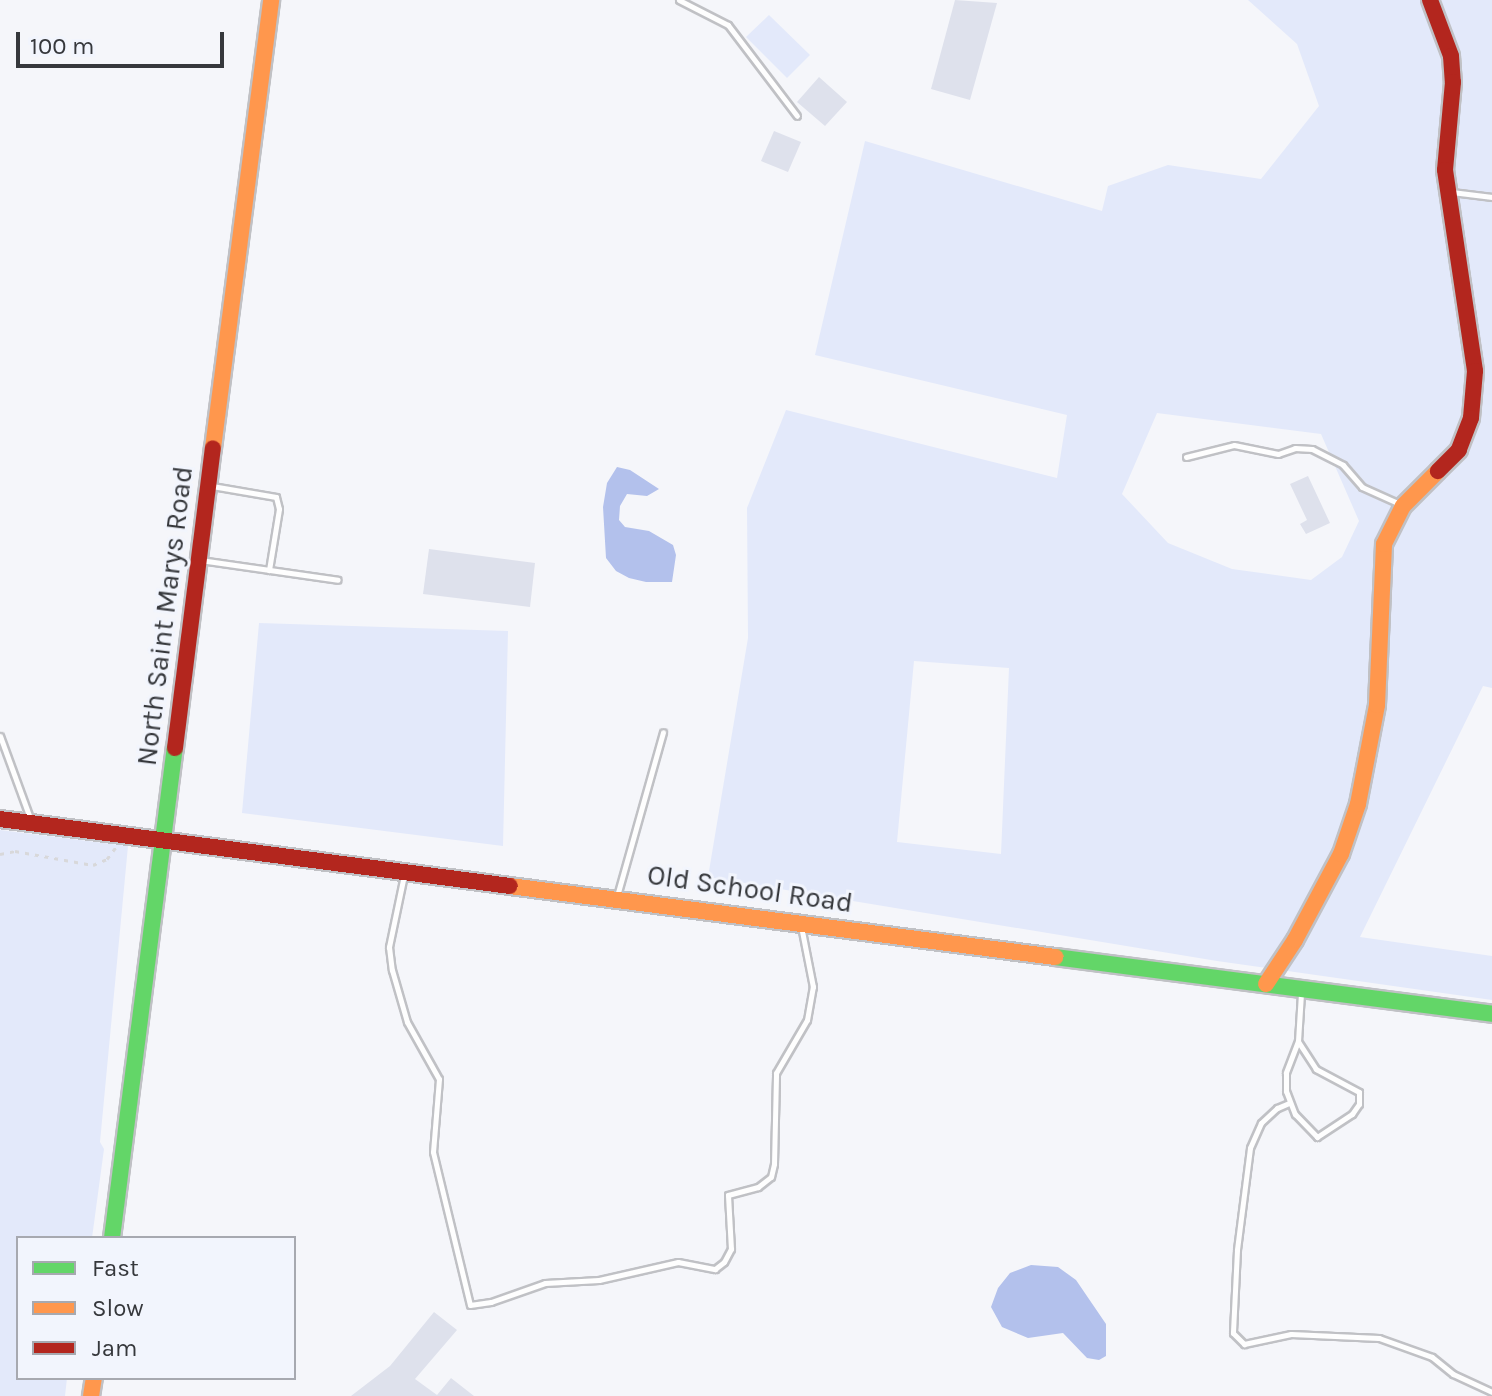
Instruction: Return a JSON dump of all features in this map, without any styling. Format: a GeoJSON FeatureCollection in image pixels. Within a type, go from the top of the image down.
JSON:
{"type":"FeatureCollection","features":[{"type":"Feature","properties":{"kind":"street","name":"North Saint Marys Road"},"geometry":{"type":"LineString","coordinates":[[112,1236],[271,0]]}},
{"type":"Feature","properties":{"kind":"street"},"geometry":{"type":"LineString","coordinates":[[1266,984],[1295,940],[1349,833],[1377,705],[1384,544],[1403,506],[1459,450],[1474,397],[1465,287],[1455,252],[1447,191],[1446,140],[1453,82],[1451,56],[1430,0]]}},
{"type":"Feature","properties":{"kind":"street","name":"Old School Road"},"geometry":{"type":"LineString","coordinates":[[0,819],[617,897],[1492,1014]]}},
{"type":"Feature","properties":{"kind":"lane"},"geometry":{"type":"LineString","coordinates":[[679,0],[728,25],[797,116]]}},
{"type":"Feature","properties":{"kind":"lane"},"geometry":{"type":"LineString","coordinates":[[1447,191],[1492,197]]}},
{"type":"Feature","properties":{"kind":"lane"},"geometry":{"type":"LineString","coordinates":[[1186,457],[1234,445],[1278,454],[1295,448],[1312,449],[1343,465],[1362,487],[1403,506]]}},
{"type":"Feature","properties":{"kind":"lane"},"geometry":{"type":"LineString","coordinates":[[207,485],[276,497],[279,509],[269,570]]}},
{"type":"Feature","properties":{"kind":"lane"},"geometry":{"type":"LineString","coordinates":[[198,559],[338,580]]}},
{"type":"Feature","properties":{"kind":"lane"},"geometry":{"type":"LineString","coordinates":[[617,897],[663,732]]}},
{"type":"Feature","properties":{"kind":"lane"},"geometry":{"type":"LineString","coordinates":[[0,736],[31,822]]}},
{"type":"Feature","properties":{"kind":"lane"},"geometry":{"type":"LineString","coordinates":[[405,870],[389,947],[392,970],[407,1022],[439,1079],[433,1152],[470,1305],[491,1302],[545,1283],[599,1280],[678,1262],[715,1269],[724,1262],[731,1249],[728,1195],[750,1190],[771,1177],[776,1073],[807,1020],[813,987],[800,922]]}},
{"type":"Feature","properties":{"kind":"lane"},"geometry":{"type":"LineString","coordinates":[[1298,1041],[1316,1069],[1359,1092],[1359,1104],[1352,1114],[1317,1137],[1289,1103],[1286,1073],[1298,1041],[1301,988]]}},
{"type":"Feature","properties":{"kind":"lane"},"geometry":{"type":"LineString","coordinates":[[1289,1103],[1277,1108],[1261,1123],[1250,1148],[1237,1250],[1233,1333],[1244,1344],[1291,1334],[1379,1338],[1432,1357],[1453,1374],[1492,1392]]}},
{"type":"Feature","properties":{"kind":"path"},"geometry":{"type":"LineString","coordinates":[[0,854],[15,851],[93,865],[107,859],[125,835]]}},
{"type":"Feature","properties":{"kind":"shaded area"},"geometry":{"type":"Polygon","coordinates":[[[1248,0],[1492,0],[1492,688],[1483,686],[1360,937],[1492,956],[1492,1000],[1217,961],[708,877],[748,638],[747,508],[786,410],[1057,478],[1067,415],[815,355],[865,141],[1102,211],[1108,186],[1168,165],[1261,179],[1319,106],[1297,44],[1248,0]],[[1157,413],[1122,494],[1168,543],[1232,569],[1311,580],[1342,557],[1359,521],[1321,434],[1157,413]],[[914,661],[897,842],[1001,854],[1009,668],[914,661]]]}},
{"type":"Feature","properties":{"kind":"shaded area"},"geometry":{"type":"Polygon","coordinates":[[[769,15],[810,55],[787,78],[746,37],[769,15]]]}},
{"type":"Feature","properties":{"kind":"shaded area"},"geometry":{"type":"Polygon","coordinates":[[[259,623],[508,631],[503,846],[242,813],[259,623]]]}},
{"type":"Feature","properties":{"kind":"shaded area"},"geometry":{"type":"Polygon","coordinates":[[[0,830],[128,846],[100,1142],[104,1149],[92,1236],[16,1236],[16,1380],[67,1380],[65,1396],[0,1396],[0,830]]]}},
{"type":"Feature","properties":{"kind":"water"},"geometry":{"type":"Polygon","coordinates":[[[617,467],[630,470],[659,489],[647,496],[627,494],[620,506],[619,520],[625,527],[649,531],[673,545],[676,555],[672,582],[646,582],[629,578],[616,571],[606,558],[603,507],[607,483],[617,467]]]}},
{"type":"Feature","properties":{"kind":"water"},"geometry":{"type":"Polygon","coordinates":[[[1031,1265],[1058,1267],[1076,1280],[1106,1324],[1106,1356],[1099,1360],[1087,1358],[1063,1333],[1028,1338],[1002,1327],[991,1307],[998,1288],[1010,1273],[1031,1265]]]}},
{"type":"Feature","properties":{"kind":"building"},"geometry":{"type":"Polygon","coordinates":[[[955,0],[997,3],[970,100],[931,89],[955,0]]]}},
{"type":"Feature","properties":{"kind":"building"},"geometry":{"type":"Polygon","coordinates":[[[819,77],[847,102],[825,126],[797,102],[819,77]]]}},
{"type":"Feature","properties":{"kind":"building"},"geometry":{"type":"Polygon","coordinates":[[[774,131],[801,142],[788,172],[761,161],[774,131]]]}},
{"type":"Feature","properties":{"kind":"building"},"geometry":{"type":"Polygon","coordinates":[[[1308,476],[1330,523],[1306,534],[1300,524],[1307,520],[1290,484],[1308,476]]]}},
{"type":"Feature","properties":{"kind":"building"},"geometry":{"type":"Polygon","coordinates":[[[429,549],[535,563],[530,607],[423,594],[429,549]]]}},
{"type":"Feature","properties":{"kind":"building"},"geometry":{"type":"Polygon","coordinates":[[[434,1312],[457,1330],[415,1379],[437,1395],[451,1378],[474,1396],[351,1396],[390,1366],[434,1312]]]}},
{"type":"Feature","properties":{"kind":"traffic: fast"},"geometry":{"type":"LineString","coordinates":[[112,1236],[175,748]]}},
{"type":"Feature","properties":{"kind":"traffic: fast"},"geometry":{"type":"LineString","coordinates":[[1055,957],[1492,1014]]}},
{"type":"Feature","properties":{"kind":"traffic: slow"},"geometry":{"type":"LineString","coordinates":[[213,448],[271,0]]}},
{"type":"Feature","properties":{"kind":"traffic: slow"},"geometry":{"type":"LineString","coordinates":[[1266,984],[1295,940],[1341,854],[1358,804],[1377,705],[1384,544],[1403,506],[1438,471]]}},
{"type":"Feature","properties":{"kind":"traffic: slow"},"geometry":{"type":"LineString","coordinates":[[510,886],[1055,957]]}},
{"type":"Feature","properties":{"kind":"traffic: slow"},"geometry":{"type":"LineString","coordinates":[[91,1396],[94,1380]]}},
{"type":"Feature","properties":{"kind":"traffic: jam"},"geometry":{"type":"LineString","coordinates":[[1430,0],[1451,56],[1453,82],[1445,170],[1475,371],[1471,418],[1459,450],[1438,471]]}},
{"type":"Feature","properties":{"kind":"traffic: jam"},"geometry":{"type":"LineString","coordinates":[[175,748],[213,448]]}},
{"type":"Feature","properties":{"kind":"traffic: jam"},"geometry":{"type":"LineString","coordinates":[[0,819],[510,886]]}}]}
